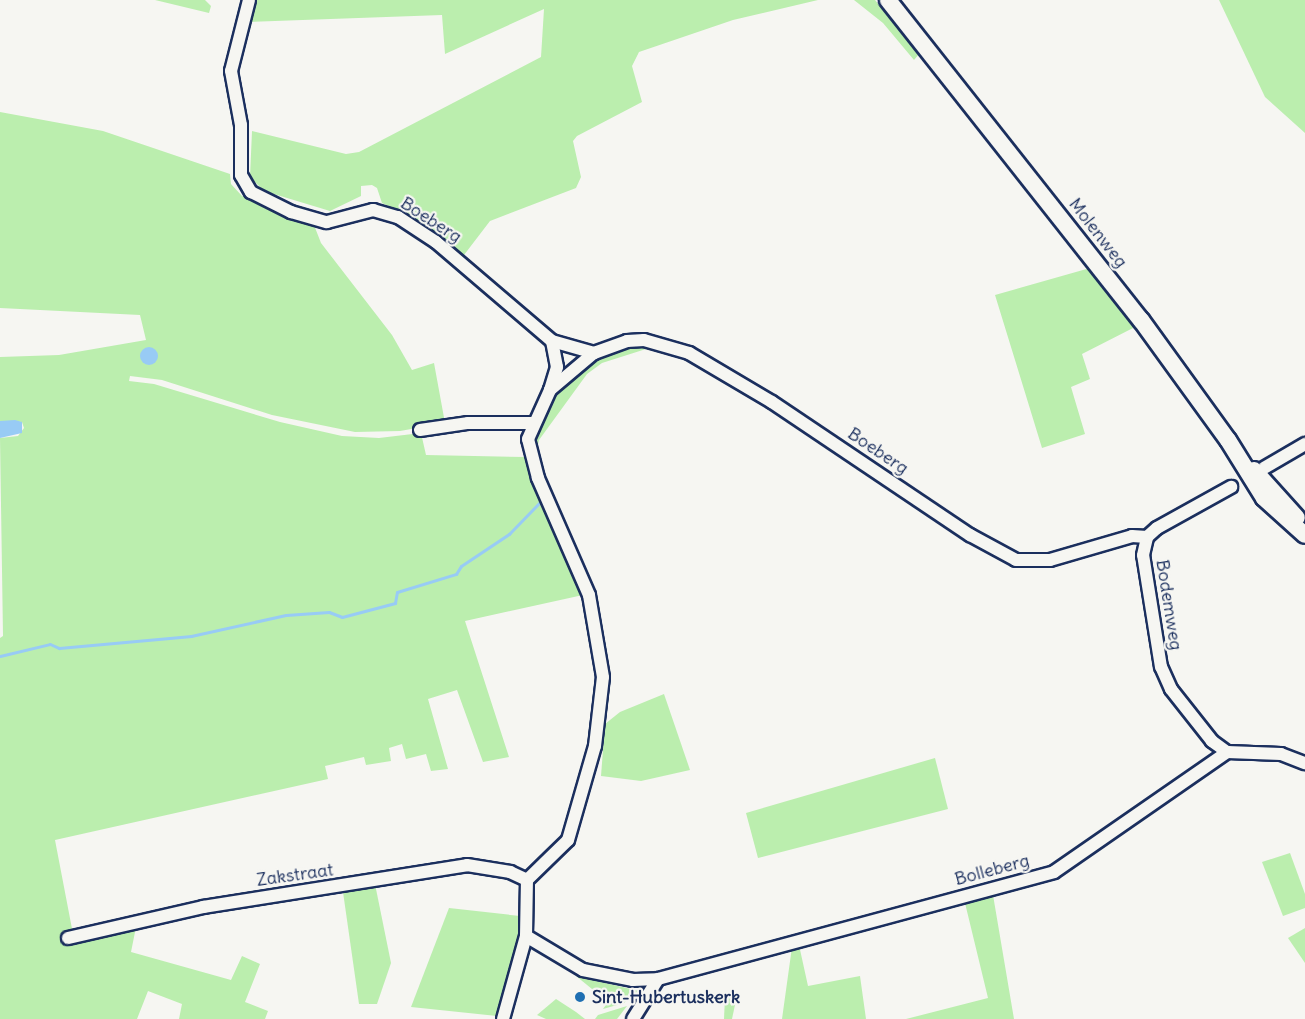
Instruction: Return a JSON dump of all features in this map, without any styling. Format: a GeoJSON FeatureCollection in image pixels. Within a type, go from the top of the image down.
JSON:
{"type":"FeatureCollection","features":[{"type":"Feature","properties":{"kind":"main road","name":"Molenweg"},"geometry":{"type":"LineString","coordinates":[[888,0],[1135,312],[1228,440],[1264,498],[1305,535]]}},
{"type":"Feature","properties":{"kind":"main road"},"geometry":{"type":"LineString","coordinates":[[1228,440],[1305,529]]}},
{"type":"Feature","properties":{"kind":"street","name":"Boeberg"},"geometry":{"type":"LineString","coordinates":[[249,0],[231,71],[241,125],[241,175],[251,192],[291,212],[327,222],[373,210],[398,217],[436,242],[552,341],[594,353]]}},
{"type":"Feature","properties":{"kind":"street","name":"Boeberg"},"geometry":{"type":"LineString","coordinates":[[550,390],[594,353],[627,341],[644,340],[689,353],[772,402],[970,535],[1017,560],[1050,560],[1132,536],[1147,537]]}},
{"type":"Feature","properties":{"kind":"street","name":"Boeberg"},"geometry":{"type":"LineString","coordinates":[[527,880],[568,840],[595,746],[603,677],[589,595],[529,453],[528,439],[550,390],[557,367],[552,341]]}},
{"type":"Feature","properties":{"kind":"street"},"geometry":{"type":"LineString","coordinates":[[420,430],[468,423],[534,423]]}},
{"type":"Feature","properties":{"kind":"street"},"geometry":{"type":"LineString","coordinates":[[1264,468],[1305,444]]}},
{"type":"Feature","properties":{"kind":"street","name":"Bodemweg"},"geometry":{"type":"LineString","coordinates":[[1227,752],[1212,741],[1171,689],[1161,667],[1143,555],[1147,537],[1231,487]]}},
{"type":"Feature","properties":{"kind":"street"},"geometry":{"type":"LineString","coordinates":[[1227,752],[1281,754],[1305,763]]}},
{"type":"Feature","properties":{"kind":"street","name":"Bolleberg"},"geometry":{"type":"LineString","coordinates":[[526,936],[583,970],[633,980],[658,979],[1054,872],[1227,752]]}},
{"type":"Feature","properties":{"kind":"street","name":"Zakstraat"},"geometry":{"type":"LineString","coordinates":[[68,938],[203,907],[467,865],[510,872],[527,880]]}},
{"type":"Feature","properties":{"kind":"street"},"geometry":{"type":"LineString","coordinates":[[503,1019],[519,972],[526,936],[527,880]]}},
{"type":"Feature","properties":{"kind":"street"},"geometry":{"type":"LineString","coordinates":[[633,1019],[658,979]]}},
{"type":"Feature","properties":{"kind":"green space"},"geometry":{"type":"Polygon","coordinates":[[[155,0],[205,0],[211,6],[209,13],[155,0]]]}},
{"type":"Feature","properties":{"kind":"green space"},"geometry":{"type":"Polygon","coordinates":[[[253,0],[818,0],[733,20],[639,52],[632,66],[642,102],[577,136],[573,141],[581,177],[576,188],[490,221],[464,255],[402,212],[382,203],[377,188],[372,185],[361,186],[361,196],[330,211],[264,191],[250,177],[252,131],[346,154],[359,152],[541,57],[544,9],[445,54],[442,15],[247,22],[253,0]]]}},
{"type":"Feature","properties":{"kind":"green space"},"geometry":{"type":"Polygon","coordinates":[[[854,0],[875,0],[919,54],[914,60],[883,23],[854,0]]]}},
{"type":"Feature","properties":{"kind":"green space"},"geometry":{"type":"Polygon","coordinates":[[[1219,0],[1305,0],[1305,133],[1265,97],[1219,0]]]}},
{"type":"Feature","properties":{"kind":"green space"},"geometry":{"type":"Polygon","coordinates":[[[0,112],[103,131],[230,174],[231,184],[242,196],[314,225],[321,243],[392,335],[412,370],[434,363],[445,423],[400,431],[355,432],[272,415],[162,380],[130,376],[129,381],[154,384],[280,422],[342,436],[379,438],[421,433],[426,455],[526,457],[583,595],[465,621],[509,757],[483,762],[457,690],[428,699],[448,769],[431,771],[426,754],[406,759],[402,744],[389,748],[391,761],[366,765],[364,757],[325,766],[328,779],[55,840],[73,934],[136,927],[131,952],[231,980],[242,956],[260,964],[245,1002],[268,1011],[265,1019],[179,1019],[182,1004],[148,991],[137,1019],[0,1019],[0,638],[3,636],[0,438],[18,436],[24,428],[22,422],[0,421],[0,357],[59,355],[146,340],[140,315],[0,308],[0,112]]]}},
{"type":"Feature","properties":{"kind":"green space"},"geometry":{"type":"Polygon","coordinates":[[[1090,268],[1135,327],[1082,354],[1090,379],[1071,387],[1085,434],[1042,448],[995,295],[1090,268]]]}},
{"type":"Feature","properties":{"kind":"green space"},"geometry":{"type":"Polygon","coordinates":[[[646,345],[646,349],[602,363],[587,374],[539,440],[537,449],[532,449],[536,428],[551,396],[592,360],[623,346],[646,345]]]}},
{"type":"Feature","properties":{"kind":"green space"},"geometry":{"type":"Polygon","coordinates":[[[664,694],[690,770],[641,781],[601,776],[605,724],[620,712],[664,694]]]}},
{"type":"Feature","properties":{"kind":"green space"},"geometry":{"type":"Polygon","coordinates":[[[935,758],[948,809],[758,858],[746,813],[935,758]]]}},
{"type":"Feature","properties":{"kind":"green space"},"geometry":{"type":"Polygon","coordinates":[[[1290,853],[1305,894],[1305,908],[1283,916],[1262,862],[1290,853]]]}},
{"type":"Feature","properties":{"kind":"green space"},"geometry":{"type":"Polygon","coordinates":[[[375,884],[391,963],[377,1004],[359,1004],[343,892],[375,884]]]}},
{"type":"Feature","properties":{"kind":"green space"},"geometry":{"type":"Polygon","coordinates":[[[993,895],[1014,1019],[906,1019],[988,998],[965,903],[993,895]]]}},
{"type":"Feature","properties":{"kind":"green space"},"geometry":{"type":"Polygon","coordinates":[[[449,908],[520,916],[519,948],[497,1016],[411,1007],[449,908]]]}},
{"type":"Feature","properties":{"kind":"green space"},"geometry":{"type":"Polygon","coordinates":[[[1305,928],[1305,963],[1288,938],[1305,928]]]}},
{"type":"Feature","properties":{"kind":"green space"},"geometry":{"type":"Polygon","coordinates":[[[799,945],[808,986],[860,976],[866,1019],[782,1019],[792,947],[799,945]]]}},
{"type":"Feature","properties":{"kind":"green space"},"geometry":{"type":"Polygon","coordinates":[[[576,976],[639,991],[624,1003],[603,1009],[608,1002],[576,976]]]}},
{"type":"Feature","properties":{"kind":"green space"},"geometry":{"type":"Polygon","coordinates":[[[725,997],[736,1000],[732,1019],[724,1019],[725,997]]]}},
{"type":"Feature","properties":{"kind":"green space"},"geometry":{"type":"Polygon","coordinates":[[[556,999],[585,1019],[546,1019],[537,1015],[556,999]]]}},
{"type":"Feature","properties":{"kind":"green space"},"geometry":{"type":"Polygon","coordinates":[[[627,1006],[617,1019],[595,1019],[598,1015],[627,1006]]]}},
{"type":"Feature","properties":{"kind":"water"},"geometry":{"type":"Polygon","coordinates":[[[149,347],[155,350],[158,356],[155,362],[149,365],[143,362],[140,356],[143,350],[149,347]]]}},
{"type":"Feature","properties":{"kind":"water"},"geometry":{"type":"Polygon","coordinates":[[[0,421],[22,422],[22,433],[0,438],[0,421]]]}},
{"type":"Feature","properties":{"kind":"waterway"},"geometry":{"type":"LineString","coordinates":[[0,656],[50,644],[59,648],[191,636],[286,615],[329,612],[342,617],[395,603],[397,592],[456,574],[461,566],[509,534],[542,500]]}},
{"type":"Feature","properties":{"kind":"place","name":"Sint-Hubertuskerk"},"geometry":{"type":"Point","coordinates":[580,997]}}]}
